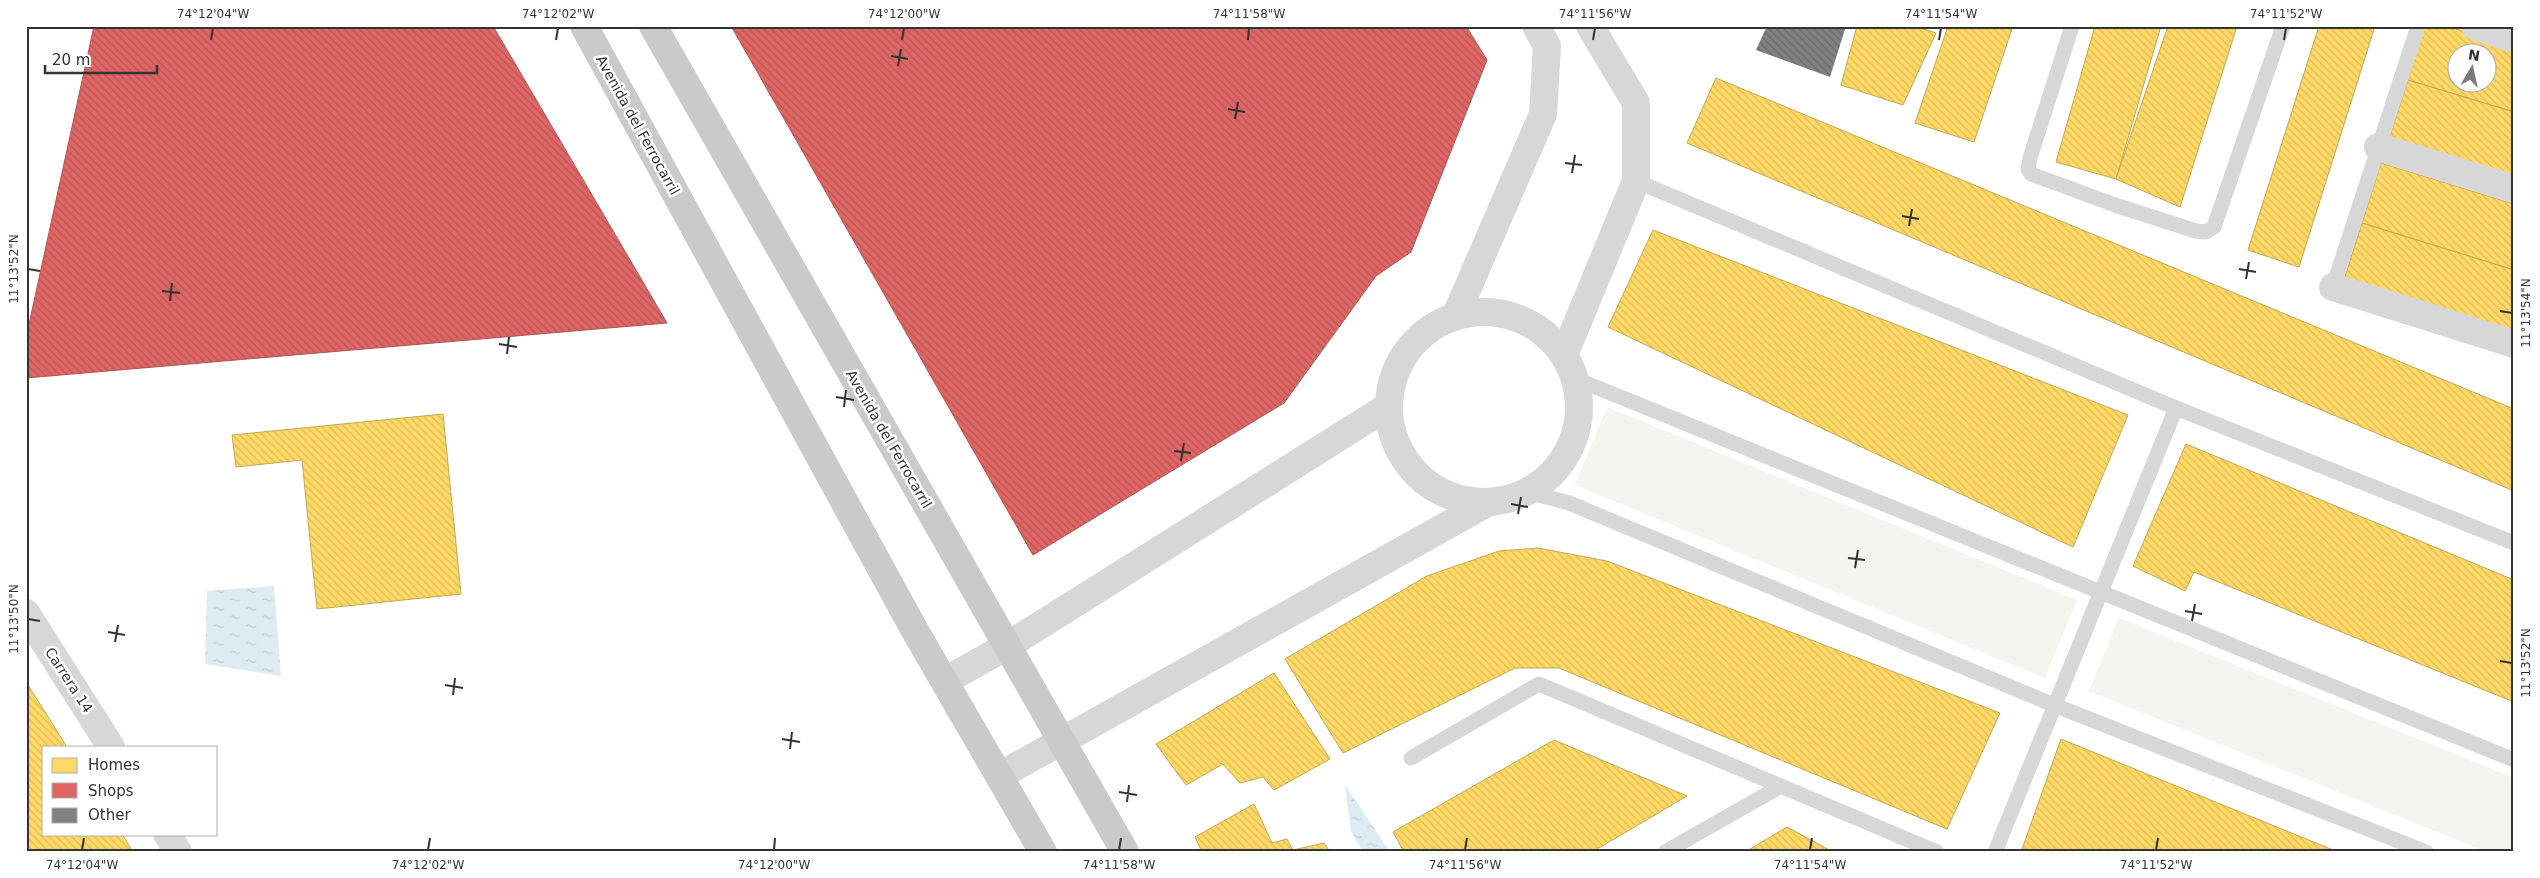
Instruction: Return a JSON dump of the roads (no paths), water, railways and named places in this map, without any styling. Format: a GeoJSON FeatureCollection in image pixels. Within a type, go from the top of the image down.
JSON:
{"type":"FeatureCollection","features":[{"type":"Feature","properties":{"kind":"main road","name":"Avenida del Ferrocarril"},"geometry":{"type":"LineString","coordinates":[[584,26],[945,681],[1043,852]]}},
{"type":"Feature","properties":{"kind":"main road","name":"Avenida del Ferrocarril"},"geometry":{"type":"LineString","coordinates":[[653,26],[1125,852]]}},
{"type":"Feature","properties":{"kind":"street"},"geometry":{"type":"LineString","coordinates":[[1456,315],[1543,114],[1547,46],[1536,26]]}},
{"type":"Feature","properties":{"kind":"street"},"geometry":{"type":"LineString","coordinates":[[1564,355],[1636,181],[1636,103],[1590,26]]}},
{"type":"Feature","properties":{"kind":"street"},"geometry":{"type":"LineString","coordinates":[[2474,26],[2514,39]]}},
{"type":"Feature","properties":{"kind":"street"},"geometry":{"type":"LineString","coordinates":[[2378,147],[2514,189]]}},
{"type":"Feature","properties":{"kind":"street"},"geometry":{"type":"LineString","coordinates":[[2333,287],[2514,344]]}},
{"type":"Feature","properties":{"kind":"street"},"geometry":{"type":"LineString","coordinates":[[1486,311],[1517,317],[1544,332],[1564,355],[1576,379],[1580,406],[1577,432],[1566,456],[1550,477],[1528,492],[1508,500],[1487,503],[1456,499],[1428,486],[1406,465],[1392,438],[1387,407],[1392,377],[1406,350],[1428,329],[1456,315],[1486,311]]}},
{"type":"Feature","properties":{"kind":"street"},"geometry":{"type":"LineString","coordinates":[[945,681],[1007,646],[1387,407]]}},
{"type":"Feature","properties":{"kind":"street"},"geometry":{"type":"LineString","coordinates":[[999,776],[1062,743],[1487,503]]}},
{"type":"Feature","properties":{"kind":"street","name":"Carrera 14"},"geometry":{"type":"LineString","coordinates":[[26,613],[110,746]]}},
{"type":"Feature","properties":{"kind":"street"},"geometry":{"type":"LineString","coordinates":[[168,836],[178,852]]}},
{"type":"Feature","properties":{"kind":"lane"},"geometry":{"type":"LineString","coordinates":[[2072,26],[2030,158],[2028,169],[2031,174],[2115,206],[2206,232],[2214,227],[2283,26]]}},
{"type":"Feature","properties":{"kind":"lane"},"geometry":{"type":"LineString","coordinates":[[2333,287],[2418,26]]}},
{"type":"Feature","properties":{"kind":"lane"},"geometry":{"type":"LineString","coordinates":[[1636,181],[2176,408],[2514,543]]}},
{"type":"Feature","properties":{"kind":"lane"},"geometry":{"type":"LineString","coordinates":[[1576,379],[2514,760]]}},
{"type":"Feature","properties":{"kind":"lane"},"geometry":{"type":"LineString","coordinates":[[1994,852],[2176,408]]}},
{"type":"Feature","properties":{"kind":"lane"},"geometry":{"type":"LineString","coordinates":[[1528,492],[1569,503],[2054,705],[2426,852]]}},
{"type":"Feature","properties":{"kind":"lane"},"geometry":{"type":"LineString","coordinates":[[1411,758],[1540,684],[1937,852]]}},
{"type":"Feature","properties":{"kind":"lane"},"geometry":{"type":"LineString","coordinates":[[1665,852],[1781,786]]}},
{"type":"Feature","properties":{"kind":"water"},"geometry":{"type":"Polygon","coordinates":[[[274,586],[281,676],[205,664],[207,591],[274,586]]]}},
{"type":"Feature","properties":{"kind":"water"},"geometry":{"type":"Polygon","coordinates":[[[1345,785],[1390,852],[1363,852],[1351,832],[1345,785]]]}}]}
